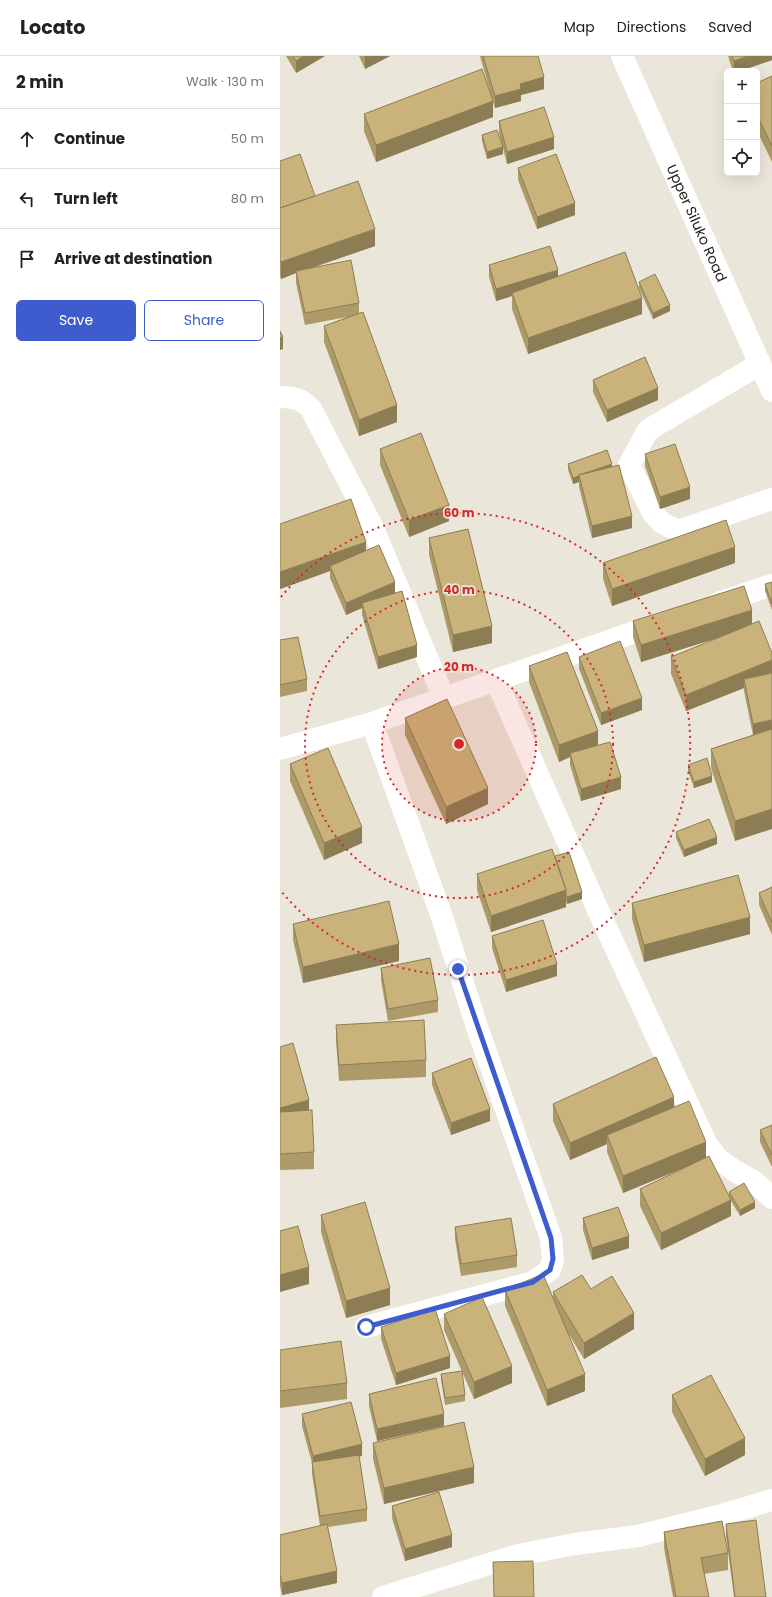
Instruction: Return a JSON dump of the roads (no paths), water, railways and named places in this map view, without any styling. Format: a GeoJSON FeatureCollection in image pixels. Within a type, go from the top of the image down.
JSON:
{"type":"FeatureCollection","features":[{"type":"Feature","properties":{"kind":"street","name":"Upper Siluko Road"},"geometry":{"type":"LineString","coordinates":[[622,56],[772,391]]}},
{"type":"Feature","properties":{"kind":"street"},"geometry":{"type":"LineString","coordinates":[[760,364],[648,430],[629,465],[653,513],[662,523],[678,531],[772,499]]}},
{"type":"Feature","properties":{"kind":"street"},"geometry":{"type":"LineString","coordinates":[[280,397],[291,397],[304,402],[311,409],[372,526],[444,698]]}},
{"type":"Feature","properties":{"kind":"street"},"geometry":{"type":"LineString","coordinates":[[280,749],[372,723],[772,585]]}},
{"type":"Feature","properties":{"kind":"street"},"geometry":{"type":"LineString","coordinates":[[496,680],[597,908],[706,1143],[718,1159],[735,1171],[755,1182],[772,1198]]}},
{"type":"Feature","properties":{"kind":"street"},"geometry":{"type":"LineString","coordinates":[[366,1327],[533,1282],[550,1270],[553,1259],[551,1238],[476,1024],[441,914],[372,723]]}},
{"type":"Feature","properties":{"kind":"street"},"geometry":{"type":"LineString","coordinates":[[383,1597],[518,1555],[575,1544],[638,1536],[718,1516],[772,1500]]}}]}
